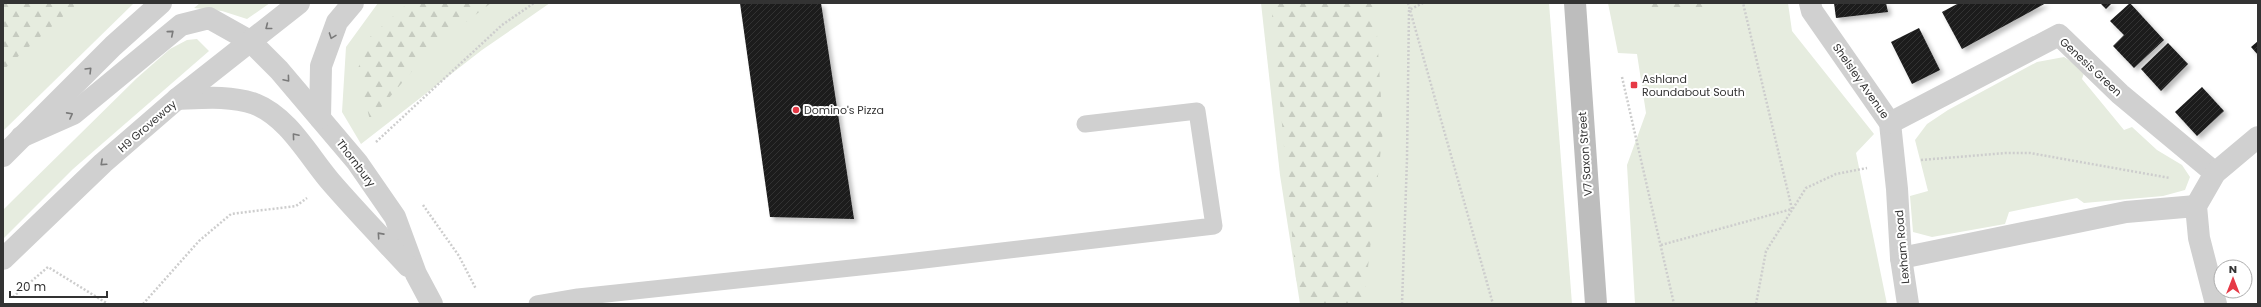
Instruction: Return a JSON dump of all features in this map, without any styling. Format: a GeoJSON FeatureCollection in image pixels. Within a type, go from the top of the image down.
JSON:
{"type":"FeatureCollection","features":[{"type":"Feature","properties":{"kind":"main road","name":"V7 Saxon Street"},"geometry":{"type":"LineString","coordinates":[[1575,3],[1596,304]]}},
{"type":"Feature","properties":{"kind":"street"},"geometry":{"type":"LineString","coordinates":[[3,156],[21,136],[113,46],[161,3]]}},
{"type":"Feature","properties":{"kind":"street","name":"H9 Groveway"},"geometry":{"type":"LineString","coordinates":[[3,259],[103,163],[177,99],[299,3]]}},
{"type":"Feature","properties":{"kind":"street"},"geometry":{"type":"LineString","coordinates":[[320,118],[321,66],[337,22],[353,3]]}},
{"type":"Feature","properties":{"kind":"street","name":"Shelsley Avenue"},"geometry":{"type":"LineString","coordinates":[[1810,3],[1812,11],[1890,123],[1897,189]]}},
{"type":"Feature","properties":{"kind":"street","name":"Thornbury"},"geometry":{"type":"LineString","coordinates":[[21,136],[73,114],[181,25],[209,18],[250,41],[279,70],[356,162],[395,217],[416,274],[432,304]]}},
{"type":"Feature","properties":{"kind":"street","name":"Genesis Green"},"geometry":{"type":"LineString","coordinates":[[1890,123],[2059,35],[2211,179]]}},
{"type":"Feature","properties":{"kind":"street"},"geometry":{"type":"LineString","coordinates":[[177,99],[205,97],[240,100],[255,104],[269,111],[293,133],[331,181],[416,274]]}},
{"type":"Feature","properties":{"kind":"street"},"geometry":{"type":"LineString","coordinates":[[2216,304],[2199,238],[2196,206],[2211,179],[2258,137]]}},
{"type":"Feature","properties":{"kind":"street","name":"Lexham Road"},"geometry":{"type":"LineString","coordinates":[[1897,189],[1901,258],[1908,304]]}},
{"type":"Feature","properties":{"kind":"street"},"geometry":{"type":"LineString","coordinates":[[1901,258],[2126,212],[2196,206]]}},
{"type":"Feature","properties":{"kind":"lane"},"geometry":{"type":"LineString","coordinates":[[537,304],[578,297],[899,263],[1214,226],[1197,111],[1085,124]]}},
{"type":"Feature","properties":{"kind":"path"},"geometry":{"type":"LineString","coordinates":[[356,162],[502,25],[534,3]]}},
{"type":"Feature","properties":{"kind":"path"},"geometry":{"type":"LineString","coordinates":[[1408,3],[1493,304]]}},
{"type":"Feature","properties":{"kind":"path"},"geometry":{"type":"LineString","coordinates":[[1409,10],[1424,3]]}},
{"type":"Feature","properties":{"kind":"path"},"geometry":{"type":"LineString","coordinates":[[1743,3],[1792,209]]}},
{"type":"Feature","properties":{"kind":"path"},"geometry":{"type":"LineString","coordinates":[[1402,304],[1407,159],[1409,10]]}},
{"type":"Feature","properties":{"kind":"path"},"geometry":{"type":"LineString","coordinates":[[1622,77],[1674,304]]}},
{"type":"Feature","properties":{"kind":"path"},"geometry":{"type":"LineString","coordinates":[[376,142],[381,148]]}},
{"type":"Feature","properties":{"kind":"path"},"geometry":{"type":"LineString","coordinates":[[1756,304],[1766,251],[1806,188],[1836,174],[1894,162],[2006,153],[2030,153],[2211,179]]}},
{"type":"Feature","properties":{"kind":"path"},"geometry":{"type":"LineString","coordinates":[[143,304],[199,241],[231,214],[296,206],[331,181]]}},
{"type":"Feature","properties":{"kind":"path"},"geometry":{"type":"LineString","coordinates":[[418,199],[459,256],[476,289]]}},
{"type":"Feature","properties":{"kind":"path"},"geometry":{"type":"LineString","coordinates":[[1661,245],[1792,209]]}},
{"type":"Feature","properties":{"kind":"path"},"geometry":{"type":"LineString","coordinates":[[13,297],[48,267],[108,304]]}},
{"type":"Feature","properties":{"kind":"green space"},"geometry":{"type":"Polygon","coordinates":[[[3,3],[134,3],[3,131],[3,3]]]}},
{"type":"Feature","properties":{"kind":"green space"},"geometry":{"type":"Polygon","coordinates":[[[3,3],[78,3],[3,70],[3,3]]]}},
{"type":"Feature","properties":{"kind":"green space"},"geometry":{"type":"Polygon","coordinates":[[[200,3],[270,3],[247,19],[222,11],[194,8],[200,3]]]}},
{"type":"Feature","properties":{"kind":"green space"},"geometry":{"type":"Polygon","coordinates":[[[378,3],[550,3],[482,50],[361,144],[342,112],[346,47],[378,3]]]}},
{"type":"Feature","properties":{"kind":"green space"},"geometry":{"type":"Polygon","coordinates":[[[408,3],[491,3],[432,48],[370,120],[357,71],[370,37],[408,3]]]}},
{"type":"Feature","properties":{"kind":"green space"},"geometry":{"type":"Polygon","coordinates":[[[1261,3],[1549,3],[1572,304],[1300,304],[1280,175],[1261,3]]]}},
{"type":"Feature","properties":{"kind":"green space"},"geometry":{"type":"Polygon","coordinates":[[[1271,3],[1375,3],[1383,130],[1364,304],[1305,304],[1296,279],[1271,3]]]}},
{"type":"Feature","properties":{"kind":"green space"},"geometry":{"type":"Polygon","coordinates":[[[1608,3],[1788,3],[1792,31],[1874,134],[1856,153],[1887,304],[1635,304],[1627,165],[1646,113],[1637,54],[1618,53],[1608,3]]]}},
{"type":"Feature","properties":{"kind":"green space"},"geometry":{"type":"Polygon","coordinates":[[[1637,3],[1709,3],[1707,9],[1656,10],[1637,3]]]}},
{"type":"Feature","properties":{"kind":"green space"},"geometry":{"type":"Polygon","coordinates":[[[197,39],[209,51],[73,169],[3,239],[3,210],[137,78],[170,49],[187,40],[197,39]]]}},
{"type":"Feature","properties":{"kind":"green space"},"geometry":{"type":"Polygon","coordinates":[[[2064,57],[2085,70],[2082,79],[2124,130],[2132,127],[2157,150],[2182,165],[2190,177],[2185,190],[2163,196],[2084,203],[2077,198],[2009,212],[2005,224],[1932,237],[1913,232],[1910,196],[1928,191],[1915,140],[1927,124],[1948,110],[2037,62],[2064,57]]]}},
{"type":"Feature","properties":{"kind":"building","name":"Domino's Pizza"},"geometry":{"type":"Polygon","coordinates":[[[740,3],[821,3],[854,219],[770,217],[740,3]]]}},
{"type":"Feature","properties":{"kind":"building"},"geometry":{"type":"Polygon","coordinates":[[[1834,3],[1886,3],[1888,12],[1836,18],[1834,3]]]}},
{"type":"Feature","properties":{"kind":"building"},"geometry":{"type":"Polygon","coordinates":[[[1959,3],[2046,3],[1962,49],[1942,12],[1959,3]]]}},
{"type":"Feature","properties":{"kind":"building"},"geometry":{"type":"Polygon","coordinates":[[[2100,3],[2112,3],[2106,9],[2100,3]]]}},
{"type":"Feature","properties":{"kind":"building"},"geometry":{"type":"Polygon","coordinates":[[[2130,3],[2164,40],[2134,68],[2113,46],[2124,35],[2110,21],[2130,3]]]}},
{"type":"Feature","properties":{"kind":"building"},"geometry":{"type":"Polygon","coordinates":[[[1919,28],[1940,70],[1912,84],[1891,42],[1919,28]]]}},
{"type":"Feature","properties":{"kind":"building"},"geometry":{"type":"Polygon","coordinates":[[[2258,41],[2258,55],[2251,47],[2258,41]]]}},
{"type":"Feature","properties":{"kind":"building"},"geometry":{"type":"Polygon","coordinates":[[[2168,43],[2188,64],[2161,91],[2141,69],[2168,43]]]}},
{"type":"Feature","properties":{"kind":"building"},"geometry":{"type":"Polygon","coordinates":[[[2202,87],[2224,111],[2197,136],[2175,112],[2202,87]]]}},
{"type":"Feature","properties":{"kind":"place","name":"Ashland Roundabout South"},"geometry":{"type":"Point","coordinates":[1634,85]}},
{"type":"Feature","properties":{"kind":"place","name":"Domino's Pizza"},"geometry":{"type":"Point","coordinates":[796,110]}}]}
